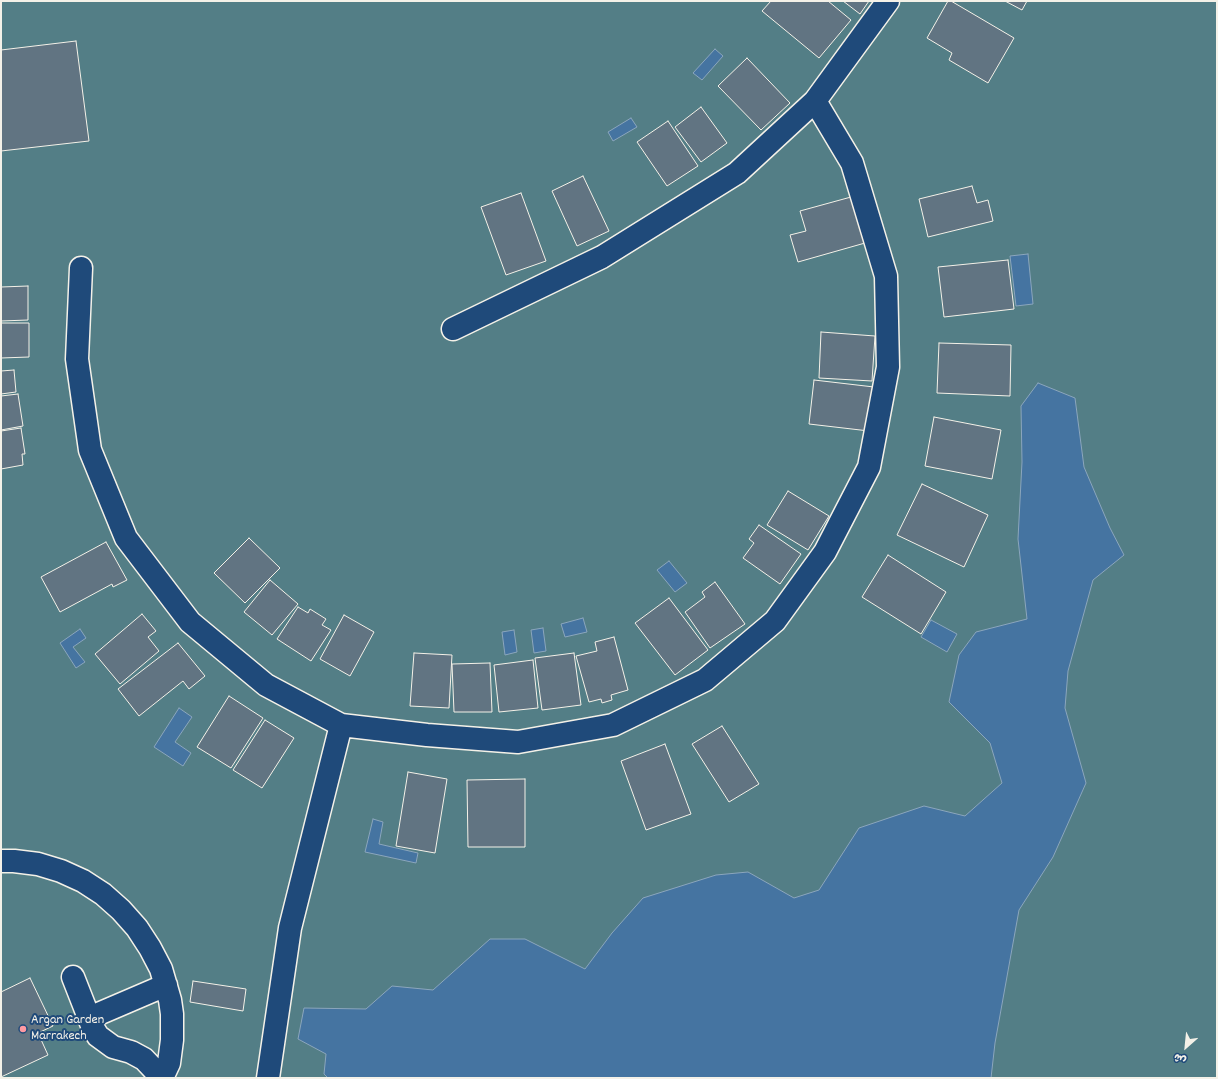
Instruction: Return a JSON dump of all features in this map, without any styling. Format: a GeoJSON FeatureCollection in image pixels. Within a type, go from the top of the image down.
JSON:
{"type":"FeatureCollection","features":[{"type":"Feature","properties":{"kind":"street"},"geometry":{"type":"LineString","coordinates":[[453,329],[602,257],[737,173],[816,101],[888,1]]}},
{"type":"Feature","properties":{"kind":"street"},"geometry":{"type":"LineString","coordinates":[[81,268],[76,359],[90,450],[126,538],[190,622],[266,685],[342,725],[427,735],[518,742],[613,725],[705,680],[775,621],[825,552],[869,467],[888,367],[886,276],[852,163],[816,101]]}},
{"type":"Feature","properties":{"kind":"street"},"geometry":{"type":"LineString","coordinates":[[268,1078],[290,928],[342,725]]}},
{"type":"Feature","properties":{"kind":"street"},"geometry":{"type":"LineString","coordinates":[[1,861],[38,864],[61,871],[83,881],[103,894],[121,910],[137,928],[161,969],[172,1014],[172,1040],[169,1063],[162,1078],[149,1064],[138,1056],[113,1047],[105,1042],[93,1028],[73,977]]}},
{"type":"Feature","properties":{"kind":"street"},"geometry":{"type":"LineString","coordinates":[[89,1018],[166,985]]}},
{"type":"Feature","properties":{"kind":"green space"},"geometry":{"type":"Polygon","coordinates":[[[1,1],[1217,1],[1217,1078],[1,1078],[1,1]]]}},
{"type":"Feature","properties":{"kind":"water"},"geometry":{"type":"Polygon","coordinates":[[[715,49],[723,56],[702,80],[693,73],[715,49]]]}},
{"type":"Feature","properties":{"kind":"water"},"geometry":{"type":"Polygon","coordinates":[[[631,118],[637,127],[613,141],[608,132],[631,118]]]}},
{"type":"Feature","properties":{"kind":"water"},"geometry":{"type":"Polygon","coordinates":[[[1028,254],[1033,304],[1016,306],[1010,256],[1028,254]]]}},
{"type":"Feature","properties":{"kind":"water"},"geometry":{"type":"Polygon","coordinates":[[[1038,383],[1075,398],[1084,467],[1110,528],[1124,555],[1093,580],[1068,671],[1065,708],[1086,783],[1053,857],[1019,910],[995,1043],[991,1078],[328,1078],[324,1074],[326,1054],[298,1039],[304,1008],[366,1009],[392,986],[433,990],[490,939],[525,939],[585,969],[612,933],[643,898],[716,875],[748,872],[794,898],[819,890],[859,828],[924,806],[965,816],[1002,783],[990,743],[949,702],[959,655],[976,632],[1027,619],[1018,539],[1022,462],[1021,406],[1038,383]]]}},
{"type":"Feature","properties":{"kind":"water"},"geometry":{"type":"Polygon","coordinates":[[[669,561],[687,583],[675,592],[657,570],[669,561]]]}},
{"type":"Feature","properties":{"kind":"water"},"geometry":{"type":"Polygon","coordinates":[[[583,618],[587,632],[565,637],[561,624],[583,618]]]}},
{"type":"Feature","properties":{"kind":"water"},"geometry":{"type":"Polygon","coordinates":[[[931,620],[957,634],[947,652],[921,637],[931,620]]]}},
{"type":"Feature","properties":{"kind":"water"},"geometry":{"type":"Polygon","coordinates":[[[543,628],[546,651],[534,653],[531,630],[543,628]]]}},
{"type":"Feature","properties":{"kind":"water"},"geometry":{"type":"Polygon","coordinates":[[[80,629],[86,638],[73,647],[85,662],[76,668],[60,643],[80,629]]]}},
{"type":"Feature","properties":{"kind":"water"},"geometry":{"type":"Polygon","coordinates":[[[514,630],[517,652],[505,655],[502,632],[514,630]]]}},
{"type":"Feature","properties":{"kind":"water"},"geometry":{"type":"Polygon","coordinates":[[[179,708],[192,717],[175,742],[191,753],[183,766],[154,747],[179,708]]]}},
{"type":"Feature","properties":{"kind":"water"},"geometry":{"type":"Polygon","coordinates":[[[373,819],[383,822],[379,844],[418,853],[416,863],[365,852],[373,819]]]}},
{"type":"Feature","properties":{"kind":"building"},"geometry":{"type":"Polygon","coordinates":[[[771,1],[828,1],[851,20],[819,58],[762,11],[771,1]]]}},
{"type":"Feature","properties":{"kind":"building"},"geometry":{"type":"Polygon","coordinates":[[[843,1],[869,1],[860,14],[843,1]]]}},
{"type":"Feature","properties":{"kind":"building"},"geometry":{"type":"Polygon","coordinates":[[[948,1],[951,1],[1014,38],[988,83],[949,60],[952,53],[927,38],[948,1]]]}},
{"type":"Feature","properties":{"kind":"building"},"geometry":{"type":"Polygon","coordinates":[[[1005,1],[1027,1],[1022,10],[1005,1]]]}},
{"type":"Feature","properties":{"kind":"building"},"geometry":{"type":"Polygon","coordinates":[[[76,41],[89,141],[1,151],[1,50],[76,41]]]}},
{"type":"Feature","properties":{"kind":"building"},"geometry":{"type":"Polygon","coordinates":[[[747,58],[790,103],[761,130],[718,86],[747,58]]]}},
{"type":"Feature","properties":{"kind":"building"},"geometry":{"type":"Polygon","coordinates":[[[701,107],[727,143],[701,162],[675,127],[701,107]]]}},
{"type":"Feature","properties":{"kind":"building"},"geometry":{"type":"Polygon","coordinates":[[[668,121],[698,166],[667,186],[637,142],[668,121]]]}},
{"type":"Feature","properties":{"kind":"building"},"geometry":{"type":"Polygon","coordinates":[[[583,176],[609,231],[577,246],[552,191],[583,176]]]}},
{"type":"Feature","properties":{"kind":"building"},"geometry":{"type":"Polygon","coordinates":[[[972,186],[977,203],[988,200],[993,221],[928,237],[919,199],[972,186]]]}},
{"type":"Feature","properties":{"kind":"building"},"geometry":{"type":"Polygon","coordinates":[[[521,193],[546,261],[506,275],[481,207],[521,193]]]}},
{"type":"Feature","properties":{"kind":"building"},"geometry":{"type":"Polygon","coordinates":[[[851,197],[865,243],[798,262],[790,235],[806,231],[800,211],[851,197]]]}},
{"type":"Feature","properties":{"kind":"building"},"geometry":{"type":"Polygon","coordinates":[[[1008,260],[1014,309],[944,317],[938,267],[1008,260]]]}},
{"type":"Feature","properties":{"kind":"building"},"geometry":{"type":"Polygon","coordinates":[[[28,286],[28,320],[1,321],[1,287],[28,286]]]}},
{"type":"Feature","properties":{"kind":"building"},"geometry":{"type":"Polygon","coordinates":[[[1,323],[29,323],[29,357],[1,358],[1,323]]]}},
{"type":"Feature","properties":{"kind":"building"},"geometry":{"type":"Polygon","coordinates":[[[821,332],[875,336],[872,381],[819,378],[821,332]]]}},
{"type":"Feature","properties":{"kind":"building"},"geometry":{"type":"Polygon","coordinates":[[[939,343],[1011,345],[1010,396],[937,393],[939,343]]]}},
{"type":"Feature","properties":{"kind":"building"},"geometry":{"type":"Polygon","coordinates":[[[14,370],[16,392],[1,394],[1,371],[14,370]]]}},
{"type":"Feature","properties":{"kind":"building"},"geometry":{"type":"Polygon","coordinates":[[[814,380],[874,387],[869,431],[809,424],[814,380]]]}},
{"type":"Feature","properties":{"kind":"building"},"geometry":{"type":"Polygon","coordinates":[[[18,394],[23,426],[1,430],[1,396],[18,394]]]}},
{"type":"Feature","properties":{"kind":"building"},"geometry":{"type":"Polygon","coordinates":[[[934,417],[1001,430],[992,479],[925,466],[934,417]]]}},
{"type":"Feature","properties":{"kind":"building"},"geometry":{"type":"Polygon","coordinates":[[[21,428],[25,454],[22,454],[23,465],[1,469],[1,431],[21,428]]]}},
{"type":"Feature","properties":{"kind":"building"},"geometry":{"type":"Polygon","coordinates":[[[922,484],[988,515],[964,567],[897,535],[922,484]]]}},
{"type":"Feature","properties":{"kind":"building"},"geometry":{"type":"Polygon","coordinates":[[[788,491],[829,516],[808,550],[767,525],[788,491]]]}},
{"type":"Feature","properties":{"kind":"building"},"geometry":{"type":"Polygon","coordinates":[[[759,525],[801,554],[780,584],[743,558],[754,543],[749,539],[759,525]]]}},
{"type":"Feature","properties":{"kind":"building"},"geometry":{"type":"Polygon","coordinates":[[[249,538],[280,568],[245,603],[214,573],[249,538]]]}},
{"type":"Feature","properties":{"kind":"building"},"geometry":{"type":"Polygon","coordinates":[[[106,542],[127,580],[113,587],[112,584],[60,612],[41,577],[106,542]]]}},
{"type":"Feature","properties":{"kind":"building"},"geometry":{"type":"Polygon","coordinates":[[[888,555],[946,592],[921,634],[862,597],[888,555]]]}},
{"type":"Feature","properties":{"kind":"building"},"geometry":{"type":"Polygon","coordinates":[[[270,580],[298,604],[272,635],[244,612],[270,580]]]}},
{"type":"Feature","properties":{"kind":"building"},"geometry":{"type":"Polygon","coordinates":[[[715,582],[745,624],[710,648],[685,612],[705,597],[702,592],[715,582]]]}},
{"type":"Feature","properties":{"kind":"building"},"geometry":{"type":"Polygon","coordinates":[[[669,598],[708,650],[675,675],[635,623],[669,598]]]}},
{"type":"Feature","properties":{"kind":"building"},"geometry":{"type":"Polygon","coordinates":[[[298,607],[308,613],[310,609],[326,619],[322,625],[331,630],[311,661],[277,639],[298,607]]]}},
{"type":"Feature","properties":{"kind":"building"},"geometry":{"type":"Polygon","coordinates":[[[142,614],[156,631],[148,637],[159,651],[120,684],[95,654],[142,614]]]}},
{"type":"Feature","properties":{"kind":"building"},"geometry":{"type":"Polygon","coordinates":[[[344,615],[374,632],[350,676],[320,659],[344,615]]]}},
{"type":"Feature","properties":{"kind":"building"},"geometry":{"type":"Polygon","coordinates":[[[614,637],[628,690],[611,695],[612,700],[602,703],[601,699],[589,702],[576,656],[597,651],[595,642],[614,637]]]}},
{"type":"Feature","properties":{"kind":"building"},"geometry":{"type":"Polygon","coordinates":[[[178,643],[205,676],[189,689],[183,681],[139,716],[118,689],[178,643]]]}},
{"type":"Feature","properties":{"kind":"building"},"geometry":{"type":"Polygon","coordinates":[[[414,653],[452,655],[449,708],[410,706],[414,653]]]}},
{"type":"Feature","properties":{"kind":"building"},"geometry":{"type":"Polygon","coordinates":[[[574,653],[581,705],[542,710],[535,658],[574,653]]]}},
{"type":"Feature","properties":{"kind":"building"},"geometry":{"type":"Polygon","coordinates":[[[533,660],[538,708],[499,712],[494,665],[533,660]]]}},
{"type":"Feature","properties":{"kind":"building"},"geometry":{"type":"Polygon","coordinates":[[[490,663],[492,712],[454,712],[452,664],[490,663]]]}},
{"type":"Feature","properties":{"kind":"building"},"geometry":{"type":"Polygon","coordinates":[[[229,696],[263,718],[231,768],[197,747],[229,696]]]}},
{"type":"Feature","properties":{"kind":"building"},"geometry":{"type":"Polygon","coordinates":[[[265,720],[294,738],[262,788],[233,770],[265,720]]]}},
{"type":"Feature","properties":{"kind":"building"},"geometry":{"type":"Polygon","coordinates":[[[722,726],[759,784],[729,802],[692,744],[722,726]]]}},
{"type":"Feature","properties":{"kind":"building"},"geometry":{"type":"Polygon","coordinates":[[[665,744],[691,814],[646,830],[621,761],[665,744]]]}},
{"type":"Feature","properties":{"kind":"building"},"geometry":{"type":"Polygon","coordinates":[[[408,772],[447,779],[435,853],[396,846],[408,772]]]}},
{"type":"Feature","properties":{"kind":"building"},"geometry":{"type":"Polygon","coordinates":[[[525,779],[525,847],[468,847],[467,780],[525,779]]]}},
{"type":"Feature","properties":{"kind":"building","name":"Argan Garden Marrakech"},"geometry":{"type":"Polygon","coordinates":[[[30,978],[53,1026],[38,1033],[48,1055],[1,1077],[1,992],[30,978]]]}},
{"type":"Feature","properties":{"kind":"building"},"geometry":{"type":"Polygon","coordinates":[[[193,981],[246,989],[243,1011],[190,1002],[193,981]]]}},
{"type":"Feature","properties":{"kind":"place","name":"Argan Garden Marrakech"},"geometry":{"type":"Point","coordinates":[23,1029]}}]}
